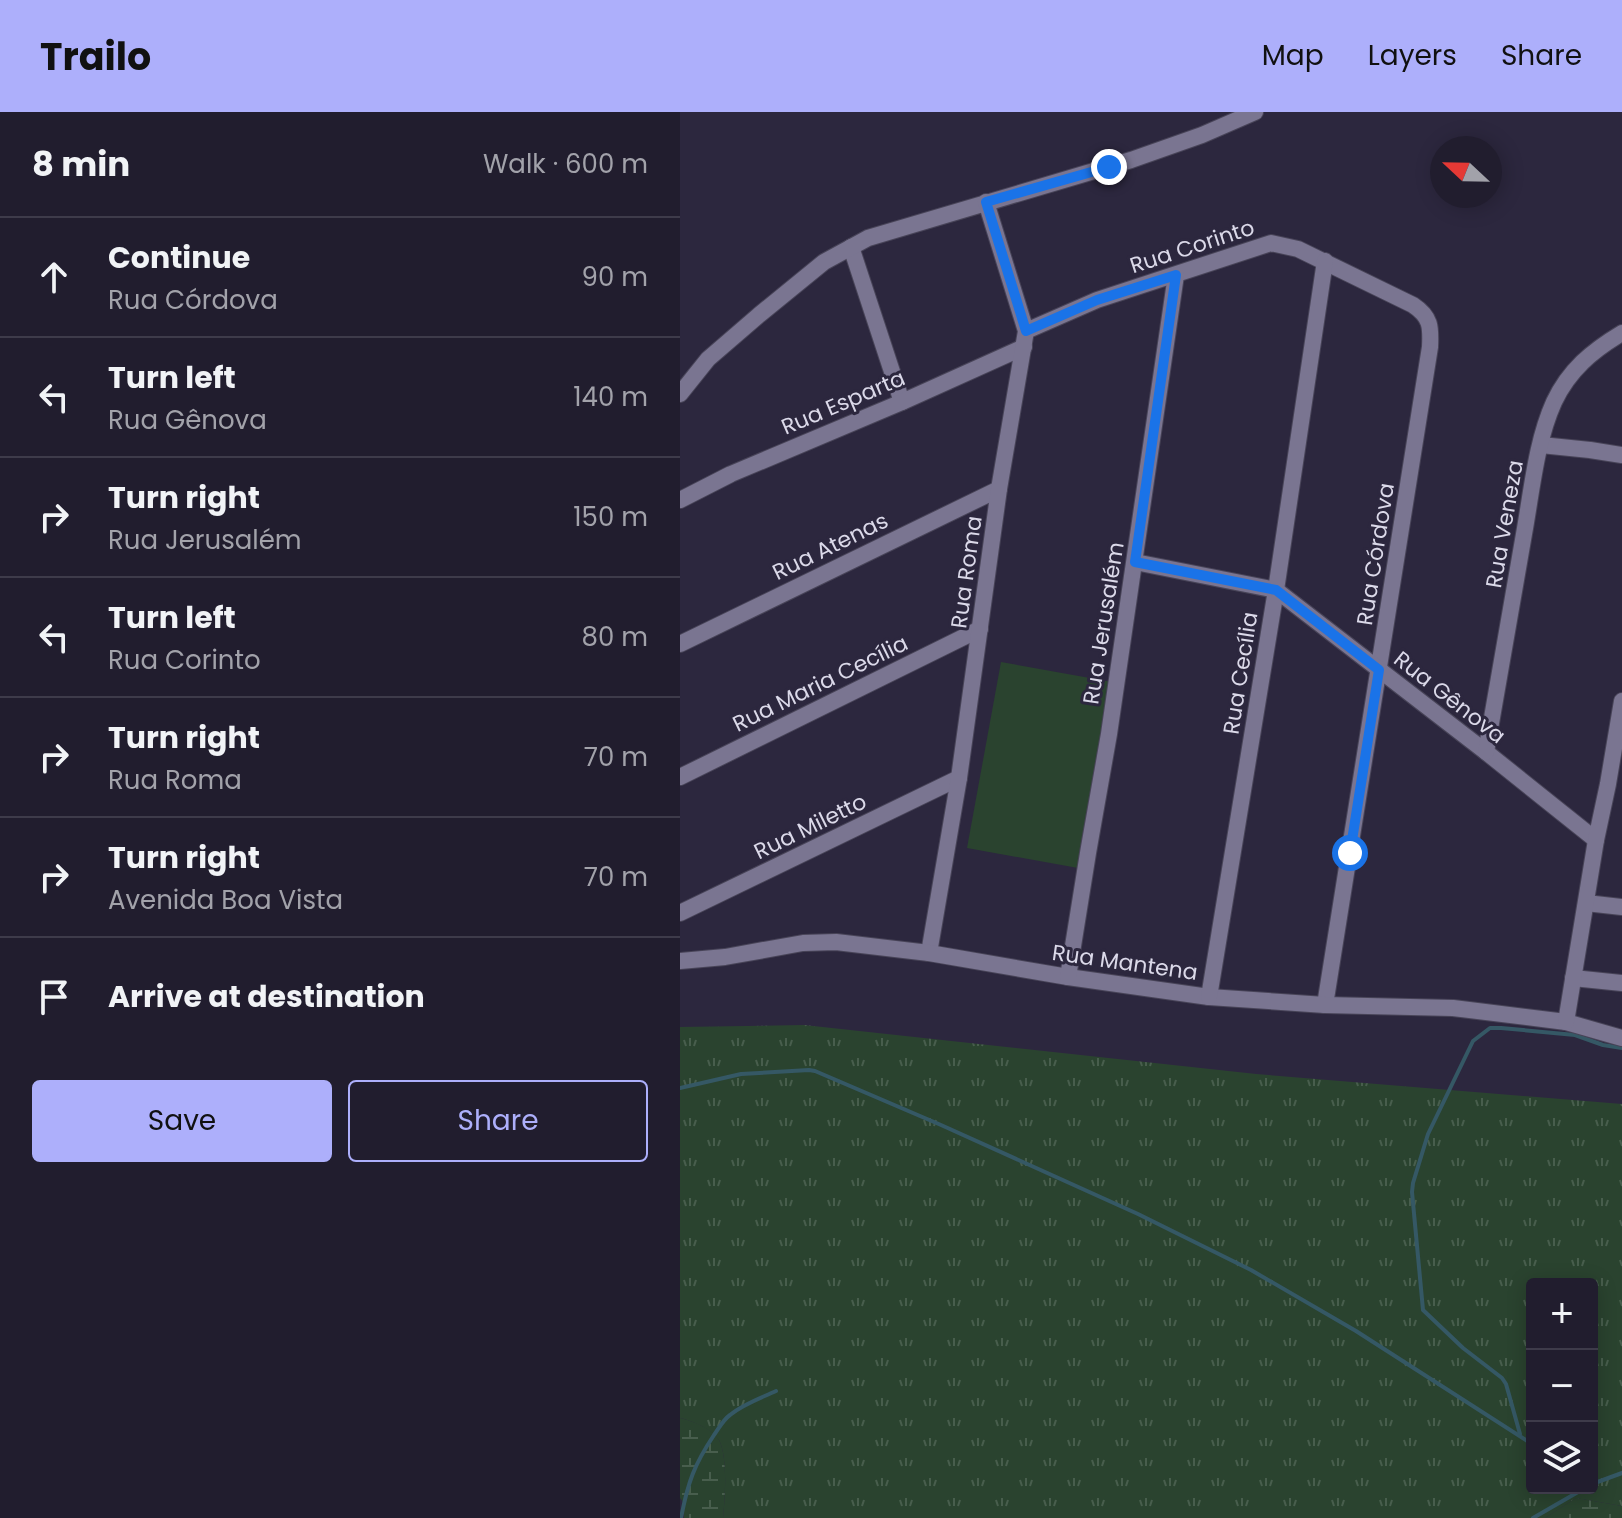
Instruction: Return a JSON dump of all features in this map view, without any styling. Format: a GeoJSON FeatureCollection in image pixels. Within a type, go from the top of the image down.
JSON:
{"type":"FeatureCollection","features":[{"type":"Feature","properties":{"kind":"street"},"geometry":{"type":"LineString","coordinates":[[680,394],[708,359],[812,271],[868,238],[1131,160],[1255,112]]}},
{"type":"Feature","properties":{"kind":"street","name":"Rua Roma"},"geometry":{"type":"LineString","coordinates":[[929,953],[959,778],[999,489],[1025,339],[986,202]]}},
{"type":"Feature","properties":{"kind":"street","name":"Rua Corinto"},"geometry":{"type":"LineString","coordinates":[[1025,339],[1097,300],[1271,243],[1298,249],[1325,261],[1419,309],[1429,321],[1430,347]]}},
{"type":"Feature","properties":{"kind":"street"},"geometry":{"type":"LineString","coordinates":[[851,247],[902,402]]}},
{"type":"Feature","properties":{"kind":"street","name":"Rua Cecília"},"geometry":{"type":"LineString","coordinates":[[1209,997],[1276,590],[1325,261]]}},
{"type":"Feature","properties":{"kind":"street","name":"Rua Jerusalém"},"geometry":{"type":"LineString","coordinates":[[1068,977],[1135,562],[1176,275]]}},
{"type":"Feature","properties":{"kind":"street","name":"Rua Veneza"},"geometry":{"type":"LineString","coordinates":[[1486,752],[1545,425],[1555,400],[1577,366],[1597,348],[1622,333]]}},
{"type":"Feature","properties":{"kind":"street","name":"Rua Esparta"},"geometry":{"type":"LineString","coordinates":[[680,500],[731,474],[902,402],[1025,339]]}},
{"type":"Feature","properties":{"kind":"street","name":"Rua Córdova"},"geometry":{"type":"LineString","coordinates":[[1325,1005],[1430,347]]}},
{"type":"Feature","properties":{"kind":"street"},"geometry":{"type":"LineString","coordinates":[[1541,445],[1622,455]]}},
{"type":"Feature","properties":{"kind":"street","name":"Rua Atenas"},"geometry":{"type":"LineString","coordinates":[[680,644],[999,489]]}},
{"type":"Feature","properties":{"kind":"street","name":"Rua Gênova"},"geometry":{"type":"LineString","coordinates":[[1135,562],[1276,590],[1596,840]]}},
{"type":"Feature","properties":{"kind":"street","name":"Rua Maria Cecília"},"geometry":{"type":"LineString","coordinates":[[680,777],[980,629]]}},
{"type":"Feature","properties":{"kind":"street"},"geometry":{"type":"LineString","coordinates":[[1566,1022],[1596,840],[1615,784],[1622,701]]}},
{"type":"Feature","properties":{"kind":"street","name":"Rua Miletto"},"geometry":{"type":"LineString","coordinates":[[680,913],[959,778]]}},
{"type":"Feature","properties":{"kind":"street"},"geometry":{"type":"LineString","coordinates":[[1586,903],[1622,907]]}},
{"type":"Feature","properties":{"kind":"street","name":"Rua Mantena"},"geometry":{"type":"LineString","coordinates":[[680,961],[814,942],[836,942],[929,953],[1209,997],[1325,1005],[1453,1008],[1566,1022],[1622,1038]]}},
{"type":"Feature","properties":{"kind":"street"},"geometry":{"type":"LineString","coordinates":[[1573,978],[1622,983]]}},
{"type":"Feature","properties":{"kind":"green space"},"geometry":{"type":"Polygon","coordinates":[[[1001,662],[1112,682],[1078,868],[967,848],[1001,662]]]}},
{"type":"Feature","properties":{"kind":"green space"},"geometry":{"type":"Polygon","coordinates":[[[804,1025],[1256,1074],[1622,1104],[1622,1506],[1576,1498],[1545,1518],[723,1518],[725,1467],[719,1440],[702,1426],[680,1418],[680,1027],[804,1025]]]}},
{"type":"Feature","properties":{"kind":"green space"},"geometry":{"type":"Polygon","coordinates":[[[680,1418],[707,1429],[719,1440],[725,1467],[723,1518],[684,1518],[684,1503],[680,1498],[680,1418]]]}},
{"type":"Feature","properties":{"kind":"green space"},"geometry":{"type":"Polygon","coordinates":[[[1576,1498],[1622,1506],[1622,1518],[1545,1518],[1576,1498]]]}},
{"type":"Feature","properties":{"kind":"waterway"},"geometry":{"type":"LineString","coordinates":[[1520,1434],[1502,1378],[1463,1348],[1423,1310],[1413,1183],[1428,1134],[1473,1041],[1490,1028],[1575,1035],[1622,1048]]}},
{"type":"Feature","properties":{"kind":"waterway"},"geometry":{"type":"LineString","coordinates":[[680,1088],[741,1074],[815,1071],[1138,1214],[1251,1270],[1356,1331],[1526,1440]]}},
{"type":"Feature","properties":{"kind":"waterway"},"geometry":{"type":"LineString","coordinates":[[681,1518],[697,1465],[721,1424],[741,1408],[776,1391]]}},
{"type":"Feature","properties":{"kind":"waterway"},"geometry":{"type":"LineString","coordinates":[[1598,1482],[1622,1473]]}},
{"type":"Feature","properties":{"kind":"waterway"},"geometry":{"type":"LineString","coordinates":[[1533,1518],[1575,1494]]}},
{"type":"Feature","properties":{"kind":"route"},"geometry":{"type":"LineString","coordinates":[[1109,167],[986,202],[1026,331],[1097,300],[1176,275],[1135,562],[1276,590],[1379,670],[1350,853]]}}]}
